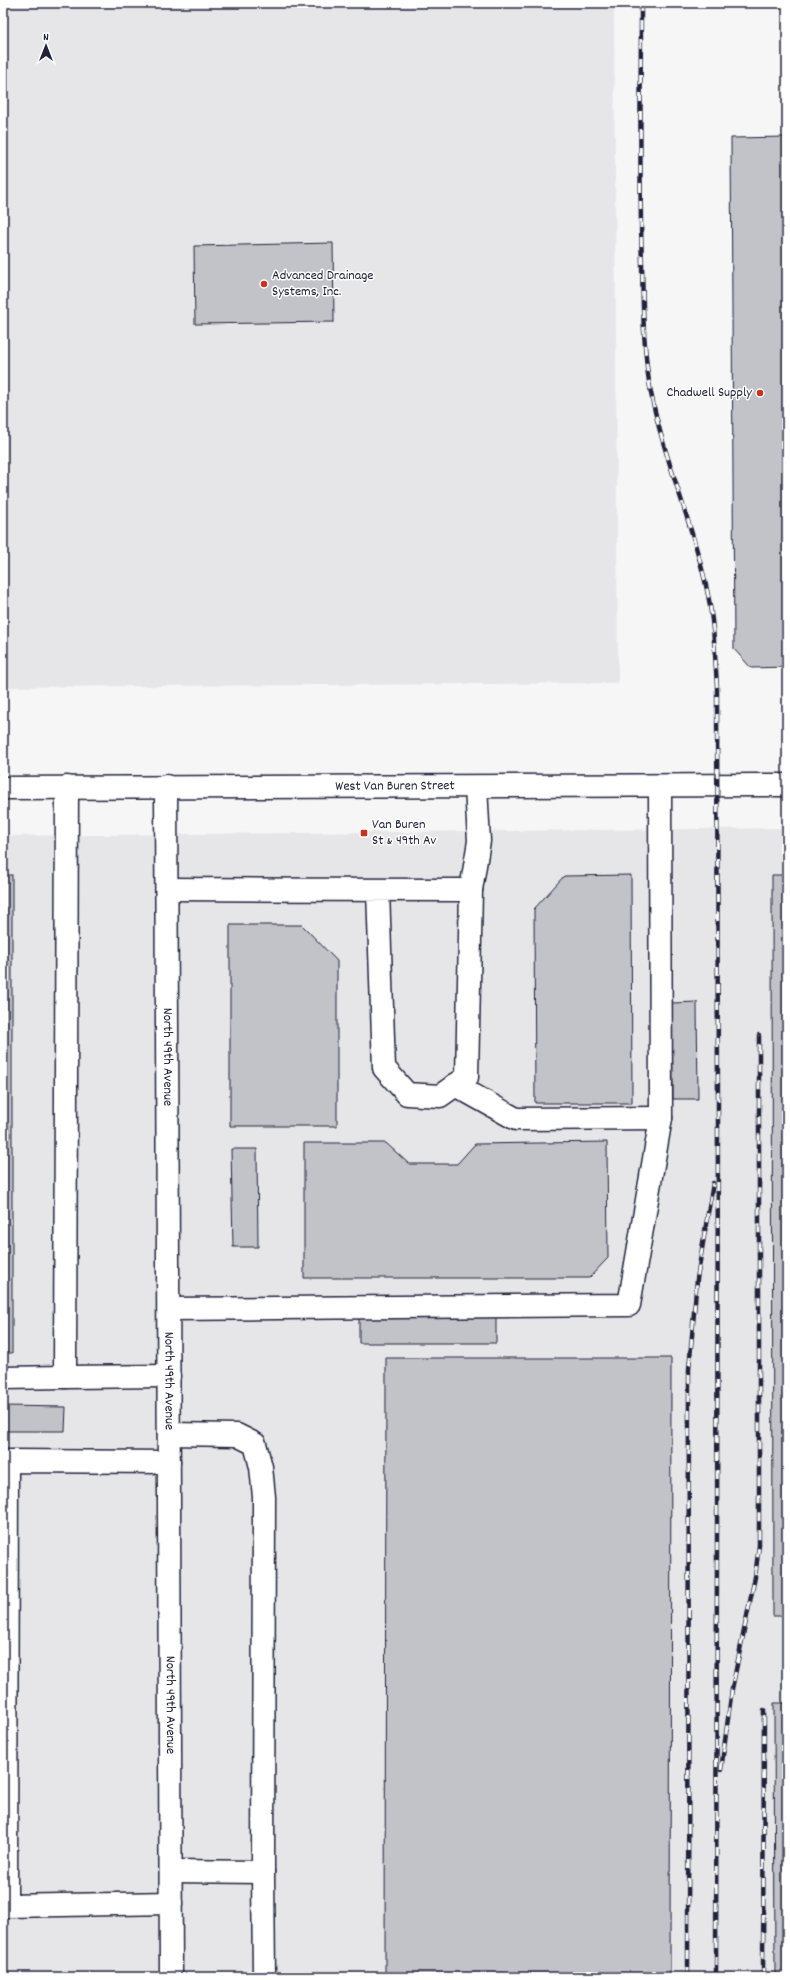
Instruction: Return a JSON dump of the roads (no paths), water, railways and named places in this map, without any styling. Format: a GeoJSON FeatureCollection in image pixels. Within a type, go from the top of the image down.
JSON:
{"type":"FeatureCollection","features":[{"type":"Feature","properties":{"kind":"street","name":"West Van Buren Street"},"geometry":{"type":"LineString","coordinates":[[3,788],[166,786],[476,787],[787,785]]}},
{"type":"Feature","properties":{"kind":"street","name":"North 49th Avenue"},"geometry":{"type":"LineString","coordinates":[[166,786],[171,1977]]}},
{"type":"Feature","properties":{"kind":"street"},"geometry":{"type":"LineString","coordinates":[[169,1308],[629,1305],[661,1118],[660,786]]}},
{"type":"Feature","properties":{"kind":"street"},"geometry":{"type":"LineString","coordinates":[[65,1377],[68,787]]}},
{"type":"Feature","properties":{"kind":"street"},"geometry":{"type":"LineString","coordinates":[[378,890],[384,1068],[407,1094],[440,1096],[467,1077],[471,890],[478,841],[476,787]]}},
{"type":"Feature","properties":{"kind":"street"},"geometry":{"type":"LineString","coordinates":[[167,889],[471,890]]}},
{"type":"Feature","properties":{"kind":"street"},"geometry":{"type":"LineString","coordinates":[[455,1086],[516,1119],[661,1118]]}},
{"type":"Feature","properties":{"kind":"street"},"geometry":{"type":"LineString","coordinates":[[3,1378],[169,1376]]}},
{"type":"Feature","properties":{"kind":"street"},"geometry":{"type":"LineString","coordinates":[[169,1434],[237,1435],[255,1444],[261,1467],[264,1497],[264,1977]]}},
{"type":"Feature","properties":{"kind":"street"},"geometry":{"type":"LineString","coordinates":[[169,1462],[7,1461],[6,1906],[171,1903]]}},
{"type":"Feature","properties":{"kind":"street"},"geometry":{"type":"LineString","coordinates":[[171,1871],[263,1872]]}},
{"type":"Feature","properties":{"kind":"railway"},"geometry":{"type":"LineString","coordinates":[[641,3],[640,134],[643,313],[646,361],[651,393],[663,443],[694,540],[707,590],[713,626],[717,687],[718,1113],[716,1977]]}},
{"type":"Feature","properties":{"kind":"railway"},"geometry":{"type":"LineString","coordinates":[[721,1770],[732,1689],[755,1577],[759,1545],[759,1035]]}},
{"type":"Feature","properties":{"kind":"railway"},"geometry":{"type":"LineString","coordinates":[[688,1977],[689,1369],[697,1279],[713,1183]]}},
{"type":"Feature","properties":{"kind":"railway"},"geometry":{"type":"LineString","coordinates":[[763,1977],[764,1710]]}},
{"type":"Feature","properties":{"kind":"place","name":"Advanced Drainage Systems, Inc."},"geometry":{"type":"Point","coordinates":[264,284]}},
{"type":"Feature","properties":{"kind":"place","name":"Chadwell Supply"},"geometry":{"type":"Point","coordinates":[760,393]}},
{"type":"Feature","properties":{"kind":"place","name":"Van Buren St & 49th Av"},"geometry":{"type":"Point","coordinates":[364,833]}}]}
